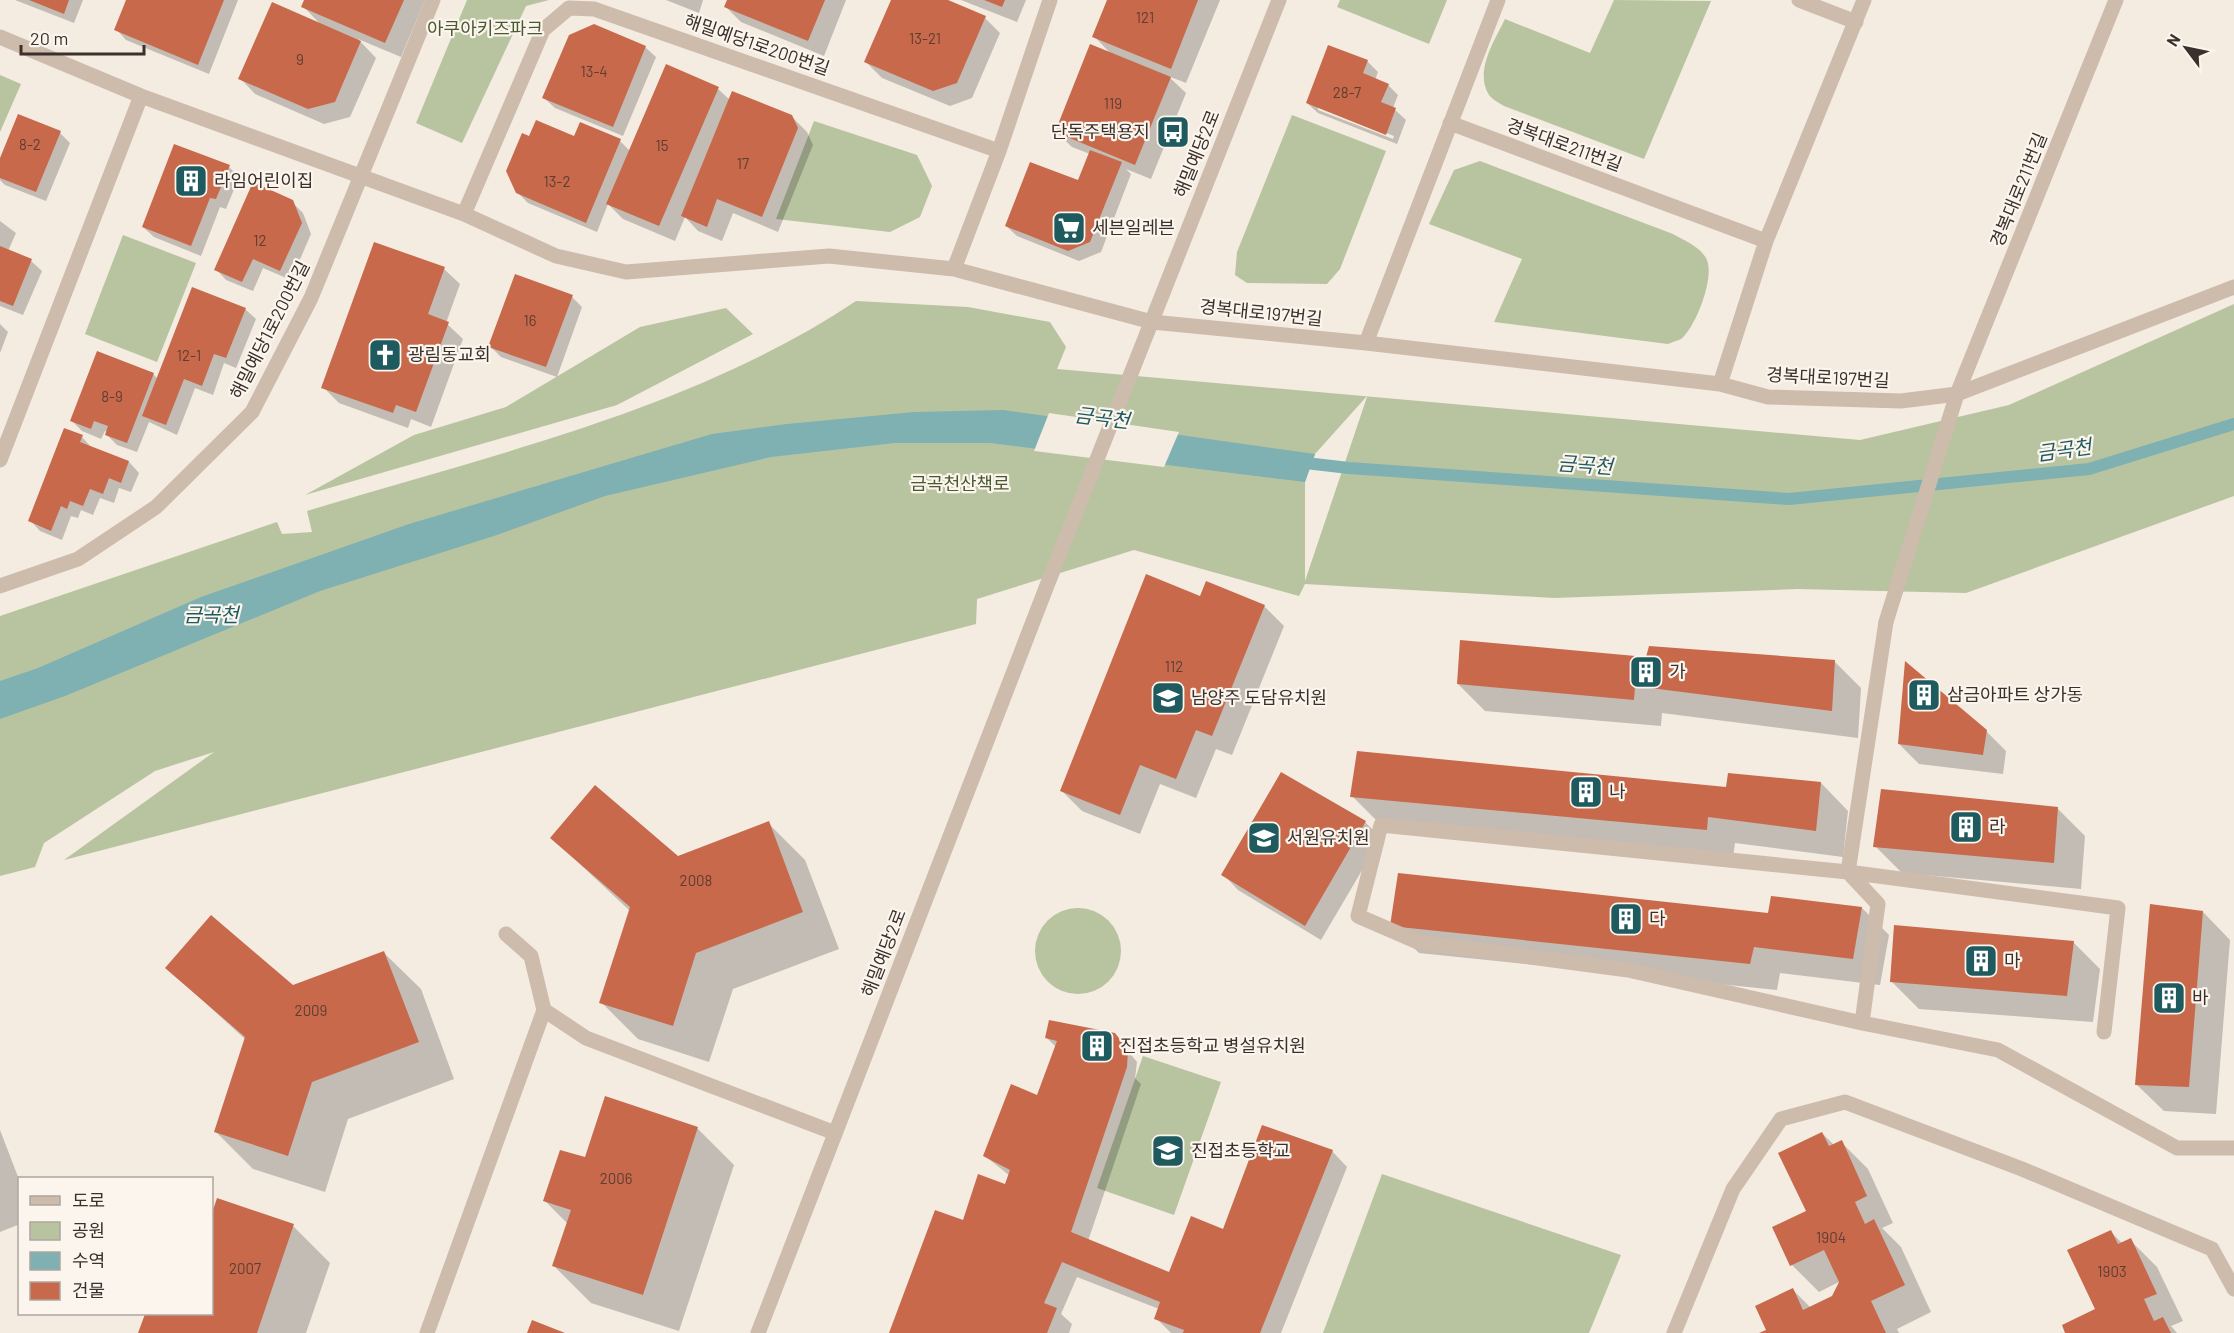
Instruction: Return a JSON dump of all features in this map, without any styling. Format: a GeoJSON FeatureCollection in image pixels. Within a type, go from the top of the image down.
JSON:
{"type":"FeatureCollection","features":[{"type":"Feature","properties":{"kind":"street","name":"해밀예당1로200번길"},"geometry":{"type":"LineString","coordinates":[[0,586],[78,559],[156,507],[252,412],[311,298],[434,0]]}},
{"type":"Feature","properties":{"kind":"street"},"geometry":{"type":"LineString","coordinates":[[954,269],[999,151],[1050,0]]}},
{"type":"Feature","properties":{"kind":"street","name":"해밀예당2로"},"geometry":{"type":"LineString","coordinates":[[758,1333],[1046,588],[1279,0]]}},
{"type":"Feature","properties":{"kind":"street"},"geometry":{"type":"LineString","coordinates":[[1366,343],[1498,0]]}},
{"type":"Feature","properties":{"kind":"street"},"geometry":{"type":"LineString","coordinates":[[1799,0],[1856,22]]}},
{"type":"Feature","properties":{"kind":"street"},"geometry":{"type":"LineString","coordinates":[[1720,384],[1766,241],[1864,0]]}},
{"type":"Feature","properties":{"kind":"street","name":"경복대로211번길"},"geometry":{"type":"LineString","coordinates":[[1848,872],[1886,622],[1957,394],[2116,0]]}},
{"type":"Feature","properties":{"kind":"street","name":"해밀예당1로200번길"},"geometry":{"type":"LineString","coordinates":[[464,214],[543,30],[569,8],[594,9],[999,151]]}},
{"type":"Feature","properties":{"kind":"street"},"geometry":{"type":"LineString","coordinates":[[0,37],[141,96],[464,214],[556,256],[626,272],[829,256],[954,269],[1152,321]]}},
{"type":"Feature","properties":{"kind":"street"},"geometry":{"type":"LineString","coordinates":[[0,460],[141,96]]}},
{"type":"Feature","properties":{"kind":"street","name":"경복대로211번길"},"geometry":{"type":"LineString","coordinates":[[1450,123],[1766,241]]}},
{"type":"Feature","properties":{"kind":"street","name":"경복대로197번길"},"geometry":{"type":"LineString","coordinates":[[1152,321],[1720,384],[1768,398],[1901,401],[1957,394],[2234,287]]}},
{"type":"Feature","properties":{"kind":"street"},"geometry":{"type":"LineString","coordinates":[[2104,1032],[2118,908],[1848,872],[1381,825],[1358,916],[1418,942],[1628,970],[1862,1023],[1998,1050],[2177,1148],[2234,1148]]}},
{"type":"Feature","properties":{"kind":"street"},"geometry":{"type":"LineString","coordinates":[[1848,872],[1878,904],[1862,1023]]}},
{"type":"Feature","properties":{"kind":"street"},"geometry":{"type":"LineString","coordinates":[[427,1333],[544,1010],[531,956],[506,934]]}},
{"type":"Feature","properties":{"kind":"street"},"geometry":{"type":"LineString","coordinates":[[544,1010],[586,1038],[835,1133]]}},
{"type":"Feature","properties":{"kind":"street"},"geometry":{"type":"LineString","coordinates":[[1674,1333],[1733,1190],[1781,1119],[1845,1102],[2022,1169],[2212,1250],[2234,1289]]}},
{"type":"Feature","properties":{"kind":"green space","name":"아쿠아키즈파크"},"geometry":{"type":"Polygon","coordinates":[[[467,0],[549,0],[526,6],[462,143],[416,123],[467,0]]]}},
{"type":"Feature","properties":{"kind":"green space"},"geometry":{"type":"Polygon","coordinates":[[[1340,0],[1447,0],[1429,44],[1337,7],[1340,0]]]}},
{"type":"Feature","properties":{"kind":"green space"},"geometry":{"type":"Polygon","coordinates":[[[1614,0],[1711,1],[1644,159],[1504,106],[1489,95],[1485,86],[1485,66],[1505,19],[1590,53],[1614,0]]]}},
{"type":"Feature","properties":{"kind":"green space"},"geometry":{"type":"Polygon","coordinates":[[[0,75],[21,84],[0,132],[0,75]]]}},
{"type":"Feature","properties":{"kind":"green space"},"geometry":{"type":"Polygon","coordinates":[[[1292,115],[1386,151],[1340,269],[1327,284],[1247,283],[1235,275],[1237,252],[1292,115]]]}},
{"type":"Feature","properties":{"kind":"green space"},"geometry":{"type":"Polygon","coordinates":[[[814,121],[917,155],[932,186],[920,217],[890,232],[776,219],[814,121]]]}},
{"type":"Feature","properties":{"kind":"green space"},"geometry":{"type":"Polygon","coordinates":[[[1480,161],[1673,234],[1700,250],[1706,258],[1708,276],[1703,300],[1687,333],[1681,339],[1668,344],[1494,322],[1522,259],[1429,224],[1454,170],[1480,161]]]}},
{"type":"Feature","properties":{"kind":"green space"},"geometry":{"type":"Polygon","coordinates":[[[123,235],[196,263],[157,362],[85,334],[123,235]]]}},
{"type":"Feature","properties":{"kind":"green space","name":"금곡천산책로"},"geometry":{"type":"Polygon","coordinates":[[[856,301],[968,307],[1050,322],[1066,347],[1057,369],[1367,396],[1860,440],[2009,405],[2234,304],[2234,496],[1966,593],[1797,589],[1554,598],[1305,584],[1299,596],[1134,550],[977,599],[976,624],[64,860],[214,752],[155,771],[44,843],[35,867],[0,876],[0,616],[277,522],[282,534],[312,532],[307,511],[590,426],[728,372],[793,339],[856,301]],[[1367,396],[1315,454],[1305,482],[1305,581],[1367,396]]]}},
{"type":"Feature","properties":{"kind":"green space"},"geometry":{"type":"Polygon","coordinates":[[[726,308],[753,334],[617,405],[305,495],[414,435],[506,407],[640,327],[726,308]]]}},
{"type":"Feature","properties":{"kind":"green space"},"geometry":{"type":"Polygon","coordinates":[[[1078,908],[1102,915],[1114,927],[1121,951],[1114,975],[1102,987],[1078,994],[1054,987],[1042,975],[1035,951],[1042,927],[1054,915],[1078,908]]]}},
{"type":"Feature","properties":{"kind":"green space"},"geometry":{"type":"Polygon","coordinates":[[[1143,1056],[1221,1082],[1174,1215],[1097,1188],[1143,1056]]]}},
{"type":"Feature","properties":{"kind":"green space"},"geometry":{"type":"Polygon","coordinates":[[[1382,1174],[1621,1255],[1589,1333],[1323,1333],[1382,1174]]]}},
{"type":"Feature","properties":{"kind":"water","name":"금곡천"},"geometry":{"type":"Polygon","coordinates":[[[1003,410],[1315,454],[1305,482],[990,443],[895,443],[771,457],[605,496],[494,536],[320,591],[65,696],[0,719],[0,681],[38,668],[201,597],[409,524],[712,434],[787,424],[914,412],[1003,410]]]}},
{"type":"Feature","properties":{"kind":"pier"},"geometry":{"type":"Polygon","coordinates":[[[1049,413],[1179,432],[1164,467],[1034,451],[1049,413]]]}},
{"type":"Feature","properties":{"kind":"building"},"geometry":{"type":"Polygon","coordinates":[[[29,0],[69,0],[64,14],[29,0]]]}},
{"type":"Feature","properties":{"kind":"building"},"geometry":{"type":"Polygon","coordinates":[[[126,0],[224,0],[198,65],[114,30],[126,0]]]}},
{"type":"Feature","properties":{"kind":"building"},"geometry":{"type":"Polygon","coordinates":[[[304,0],[404,0],[385,43],[301,7],[304,0]]]}},
{"type":"Feature","properties":{"kind":"building"},"geometry":{"type":"Polygon","coordinates":[[[727,0],[825,0],[808,41],[724,7],[727,0]]]}},
{"type":"Feature","properties":{"kind":"building"},"geometry":{"type":"Polygon","coordinates":[[[891,0],[948,0],[986,16],[957,83],[933,91],[864,62],[891,0]]]}},
{"type":"Feature","properties":{"kind":"building"},"geometry":{"type":"Polygon","coordinates":[[[984,0],[1005,0],[1002,7],[984,0]]]}},
{"type":"Feature","properties":{"kind":"building"},"geometry":{"type":"Polygon","coordinates":[[[1107,0],[1198,0],[1171,69],[1092,37],[1107,0]]]}},
{"type":"Feature","properties":{"kind":"building"},"geometry":{"type":"Polygon","coordinates":[[[272,2],[361,41],[335,102],[308,109],[238,79],[272,2]]]}},
{"type":"Feature","properties":{"kind":"building"},"geometry":{"type":"Polygon","coordinates":[[[594,24],[646,46],[613,127],[542,98],[569,35],[594,24]]]}},
{"type":"Feature","properties":{"kind":"building"},"geometry":{"type":"Polygon","coordinates":[[[1090,44],[1171,77],[1135,165],[1055,132],[1090,44]]]}},
{"type":"Feature","properties":{"kind":"building"},"geometry":{"type":"Polygon","coordinates":[[[1328,45],[1368,60],[1363,73],[1389,84],[1381,102],[1396,108],[1386,135],[1306,103],[1328,45]]]}},
{"type":"Feature","properties":{"kind":"building"},"geometry":{"type":"Polygon","coordinates":[[[666,64],[719,87],[659,226],[606,204],[666,64]]]}},
{"type":"Feature","properties":{"kind":"building"},"geometry":{"type":"Polygon","coordinates":[[[732,91],[792,115],[798,128],[762,217],[717,199],[707,227],[681,216],[732,91]]]}},
{"type":"Feature","properties":{"kind":"building"},"geometry":{"type":"Polygon","coordinates":[[[18,114],[61,131],[36,192],[0,178],[0,158],[18,114]]]}},
{"type":"Feature","properties":{"kind":"building"},"geometry":{"type":"Polygon","coordinates":[[[536,120],[574,136],[580,122],[621,139],[586,223],[516,193],[506,171],[522,133],[529,136],[536,120]]]}},
{"type":"Feature","properties":{"kind":"building","name":"라임어린이집"},"geometry":{"type":"Polygon","coordinates":[[[174,144],[230,165],[216,199],[210,198],[191,246],[142,227],[174,144]]]}},
{"type":"Feature","properties":{"kind":"building"},"geometry":{"type":"Polygon","coordinates":[[[1090,150],[1122,162],[1090,242],[1068,251],[1005,226],[1030,162],[1078,180],[1090,150]]]}},
{"type":"Feature","properties":{"kind":"building"},"geometry":{"type":"Polygon","coordinates":[[[253,182],[293,200],[302,223],[280,271],[253,259],[242,282],[214,270],[253,182]]]}},
{"type":"Feature","properties":{"kind":"building","name":"광림동교회"},"geometry":{"type":"Polygon","coordinates":[[[374,242],[445,267],[428,314],[449,322],[416,412],[396,405],[393,413],[321,388],[374,242]]]}},
{"type":"Feature","properties":{"kind":"building"},"geometry":{"type":"Polygon","coordinates":[[[0,246],[32,259],[13,306],[0,301],[0,246]]]}},
{"type":"Feature","properties":{"kind":"building"},"geometry":{"type":"Polygon","coordinates":[[[515,274],[573,295],[546,367],[488,347],[515,274]]]}},
{"type":"Feature","properties":{"kind":"building"},"geometry":{"type":"Polygon","coordinates":[[[192,287],[246,308],[226,358],[214,354],[202,386],[184,379],[166,425],[142,416],[192,287]]]}},
{"type":"Feature","properties":{"kind":"building"},"geometry":{"type":"Polygon","coordinates":[[[97,351],[154,373],[127,443],[105,435],[108,426],[94,421],[91,429],[70,421],[97,351]]]}},
{"type":"Feature","properties":{"kind":"building"},"geometry":{"type":"Polygon","coordinates":[[[64,428],[83,435],[80,442],[129,461],[121,483],[109,478],[103,494],[90,489],[83,506],[70,501],[67,509],[61,506],[51,531],[28,521],[64,428]]]}},
{"type":"Feature","properties":{"kind":"building"},"geometry":{"type":"Polygon","coordinates":[[[1146,574],[1200,596],[1206,581],[1265,605],[1212,736],[1196,730],[1176,779],[1140,765],[1120,815],[1060,791],[1146,574]]]}},
{"type":"Feature","properties":{"kind":"building","name":"가"},"geometry":{"type":"Polygon","coordinates":[[[1460,640],[1646,657],[1649,646],[1835,660],[1832,711],[1635,686],[1634,700],[1457,684],[1460,640]]]}},
{"type":"Feature","properties":{"kind":"building","name":"삼금아파트 상가동"},"geometry":{"type":"Polygon","coordinates":[[[1905,661],[1987,730],[1983,755],[1898,744],[1905,661]]]}},
{"type":"Feature","properties":{"kind":"building","name":"나"},"geometry":{"type":"Polygon","coordinates":[[[1357,751],[1726,787],[1728,773],[1821,782],[1816,831],[1708,817],[1707,830],[1350,797],[1357,751]]]}},
{"type":"Feature","properties":{"kind":"building","name":"서원유치원"},"geometry":{"type":"Polygon","coordinates":[[[1281,772],[1366,821],[1305,926],[1221,875],[1281,772]]]}},
{"type":"Feature","properties":{"kind":"building"},"geometry":{"type":"Polygon","coordinates":[[[595,785],[678,856],[769,821],[803,912],[696,953],[673,1026],[599,1003],[630,907],[550,838],[595,785]]]}},
{"type":"Feature","properties":{"kind":"building","name":"라"},"geometry":{"type":"Polygon","coordinates":[[[1881,789],[2058,807],[2054,863],[1873,847],[1881,789]]]}},
{"type":"Feature","properties":{"kind":"building","name":"다"},"geometry":{"type":"Polygon","coordinates":[[[1398,873],[1768,913],[1771,896],[1862,907],[1853,959],[1754,947],[1750,964],[1390,926],[1398,873]]]}},
{"type":"Feature","properties":{"kind":"building","name":"바"},"geometry":{"type":"Polygon","coordinates":[[[2150,904],[2203,911],[2189,1087],[2135,1085],[2150,904]]]}},
{"type":"Feature","properties":{"kind":"building"},"geometry":{"type":"Polygon","coordinates":[[[211,915],[293,985],[384,951],[419,1042],[312,1082],[288,1156],[214,1132],[245,1037],[165,968],[211,915]]]}},
{"type":"Feature","properties":{"kind":"building","name":"마"},"geometry":{"type":"Polygon","coordinates":[[[1894,925],[2074,941],[2067,996],[1890,982],[1894,925]]]}},
{"type":"Feature","properties":{"kind":"building"},"geometry":{"type":"Polygon","coordinates":[[[1049,1020],[1115,1033],[1128,1050],[1127,1067],[1071,1232],[1169,1272],[1191,1216],[1223,1229],[1262,1125],[1333,1150],[1260,1333],[1183,1333],[1184,1330],[1154,1319],[1160,1302],[1062,1262],[1044,1303],[1057,1308],[1047,1333],[889,1333],[935,1210],[963,1220],[978,1174],[1005,1184],[1010,1170],[983,1156],[1011,1084],[1037,1095],[1057,1041],[1045,1038],[1049,1020]]]}},
{"type":"Feature","properties":{"kind":"building"},"geometry":{"type":"Polygon","coordinates":[[[605,1096],[698,1127],[643,1295],[552,1266],[571,1210],[543,1201],[560,1150],[585,1157],[605,1096]]]}},
{"type":"Feature","properties":{"kind":"building"},"geometry":{"type":"Polygon","coordinates":[[[1822,1132],[1829,1146],[1842,1140],[1867,1196],[1855,1202],[1865,1224],[1874,1219],[1905,1285],[1871,1301],[1886,1333],[1759,1333],[1766,1330],[1755,1306],[1793,1288],[1803,1310],[1832,1296],[1839,1282],[1824,1250],[1790,1266],[1772,1227],[1806,1211],[1778,1153],[1822,1132]]]}},
{"type":"Feature","properties":{"kind":"building"},"geometry":{"type":"Polygon","coordinates":[[[217,1198],[294,1224],[257,1333],[138,1333],[145,1315],[213,1315],[213,1210],[217,1198]]]}},
{"type":"Feature","properties":{"kind":"building"},"geometry":{"type":"Polygon","coordinates":[[[2111,1230],[2118,1244],[2131,1238],[2157,1294],[2144,1299],[2154,1321],[2163,1317],[2171,1333],[2065,1333],[2062,1325],[2095,1309],[2067,1250],[2111,1230]]]}},
{"type":"Feature","properties":{"kind":"building"},"geometry":{"type":"Polygon","coordinates":[[[532,1320],[565,1333],[527,1333],[532,1320]]]}},
{"type":"Feature","properties":{"kind":"waterway","name":"금곡천"},"geometry":{"type":"LineString","coordinates":[[1297,462],[1349,468],[1789,499],[2089,469],[2234,424]]}},
{"type":"Feature","properties":{"kind":"place","name":"단독주택용지"},"geometry":{"type":"Point","coordinates":[1173,132]}},
{"type":"Feature","properties":{"kind":"place","name":"라임어린이집"},"geometry":{"type":"Point","coordinates":[191,181]}},
{"type":"Feature","properties":{"kind":"place","name":"세븐일레븐"},"geometry":{"type":"Point","coordinates":[1069,228]}},
{"type":"Feature","properties":{"kind":"place","name":"광림동교회"},"geometry":{"type":"Point","coordinates":[385,355]}},
{"type":"Feature","properties":{"kind":"place","name":"가"},"geometry":{"type":"Point","coordinates":[1646,672]}},
{"type":"Feature","properties":{"kind":"place","name":"삼금아파트 상가동"},"geometry":{"type":"Point","coordinates":[1924,695]}},
{"type":"Feature","properties":{"kind":"place","name":"남양주 도담유치원"},"geometry":{"type":"Point","coordinates":[1168,698]}},
{"type":"Feature","properties":{"kind":"place","name":"나"},"geometry":{"type":"Point","coordinates":[1586,792]}},
{"type":"Feature","properties":{"kind":"place","name":"라"},"geometry":{"type":"Point","coordinates":[1966,827]}},
{"type":"Feature","properties":{"kind":"place","name":"서원유치원"},"geometry":{"type":"Point","coordinates":[1264,838]}},
{"type":"Feature","properties":{"kind":"place","name":"다"},"geometry":{"type":"Point","coordinates":[1626,919]}},
{"type":"Feature","properties":{"kind":"place","name":"마"},"geometry":{"type":"Point","coordinates":[1981,961]}},
{"type":"Feature","properties":{"kind":"place","name":"바"},"geometry":{"type":"Point","coordinates":[2169,998]}},
{"type":"Feature","properties":{"kind":"place","name":"진접초등학교 병설유치원"},"geometry":{"type":"Point","coordinates":[1097,1046]}},
{"type":"Feature","properties":{"kind":"place","name":"진접초등학교"},"geometry":{"type":"Point","coordinates":[1168,1151]}}]}
